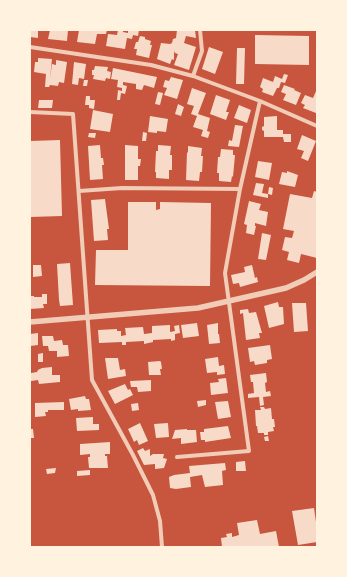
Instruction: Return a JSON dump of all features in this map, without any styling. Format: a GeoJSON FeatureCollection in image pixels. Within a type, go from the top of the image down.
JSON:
{"type":"FeatureCollection","features":[{"type":"Feature","properties":{"kind":"street"},"geometry":{"type":"LineString","coordinates":[[193,76],[202,51],[200,30]]}},
{"type":"Feature","properties":{"kind":"street"},"geometry":{"type":"LineString","coordinates":[[30,47],[151,65],[193,76],[260,101],[317,126]]}},
{"type":"Feature","properties":{"kind":"street"},"geometry":{"type":"LineString","coordinates":[[177,457],[249,451],[225,273],[240,189],[260,101]]}},
{"type":"Feature","properties":{"kind":"street"},"geometry":{"type":"LineString","coordinates":[[30,112],[73,114],[92,380],[154,495],[161,526],[162,547]]}},
{"type":"Feature","properties":{"kind":"street"},"geometry":{"type":"LineString","coordinates":[[79,190],[122,188],[240,189]]}},
{"type":"Feature","properties":{"kind":"street"},"geometry":{"type":"LineString","coordinates":[[30,322],[198,308],[286,288],[317,272]]}},
{"type":"Feature","properties":{"kind":"building"},"geometry":{"type":"Polygon","coordinates":[[[30,30],[38,30],[38,38],[30,37],[30,30]]]}},
{"type":"Feature","properties":{"kind":"building"},"geometry":{"type":"Polygon","coordinates":[[[50,30],[68,30],[67,41],[48,39],[50,30]]]}},
{"type":"Feature","properties":{"kind":"building"},"geometry":{"type":"Polygon","coordinates":[[[79,30],[107,30],[106,34],[97,34],[95,44],[77,42],[79,30]]]}},
{"type":"Feature","properties":{"kind":"building"},"geometry":{"type":"Polygon","coordinates":[[[118,30],[123,30],[123,32],[128,33],[128,30],[139,30],[138,36],[133,35],[132,39],[127,38],[125,49],[106,46],[108,34],[117,35],[118,30]]]}},
{"type":"Feature","properties":{"kind":"building"},"geometry":{"type":"Polygon","coordinates":[[[177,30],[195,30],[196,38],[186,36],[184,43],[196,47],[189,70],[174,65],[178,54],[174,51],[174,60],[172,59],[170,64],[157,59],[161,43],[172,43],[173,39],[176,38],[177,30]]]}},
{"type":"Feature","properties":{"kind":"building"},"geometry":{"type":"Polygon","coordinates":[[[255,35],[309,36],[309,65],[255,64],[255,35]]]}},
{"type":"Feature","properties":{"kind":"building"},"geometry":{"type":"Polygon","coordinates":[[[140,36],[151,41],[150,45],[152,45],[149,58],[136,55],[137,49],[134,49],[140,36]]]}},
{"type":"Feature","properties":{"kind":"building"},"geometry":{"type":"Polygon","coordinates":[[[209,47],[223,52],[215,74],[202,69],[209,47]]]}},
{"type":"Feature","properties":{"kind":"building"},"geometry":{"type":"Polygon","coordinates":[[[237,48],[245,48],[244,84],[236,84],[237,48]]]}},
{"type":"Feature","properties":{"kind":"building"},"geometry":{"type":"Polygon","coordinates":[[[38,58],[52,59],[50,79],[52,64],[56,65],[56,60],[67,62],[64,83],[59,82],[58,86],[50,85],[49,87],[45,87],[46,74],[34,72],[35,62],[38,62],[38,58]]]}},
{"type":"Feature","properties":{"kind":"building"},"geometry":{"type":"Polygon","coordinates":[[[74,62],[86,64],[84,79],[79,78],[78,85],[72,84],[74,62]]]}},
{"type":"Feature","properties":{"kind":"building"},"geometry":{"type":"Polygon","coordinates":[[[95,66],[108,67],[107,71],[111,72],[110,79],[106,78],[105,81],[93,79],[94,75],[92,75],[92,70],[94,70],[95,66]]]}},
{"type":"Feature","properties":{"kind":"building"},"geometry":{"type":"Polygon","coordinates":[[[113,68],[157,77],[154,88],[144,85],[142,90],[136,89],[136,84],[123,82],[123,85],[127,86],[125,94],[121,93],[120,100],[117,100],[118,90],[122,91],[122,88],[117,87],[118,80],[111,79],[113,68]]]}},
{"type":"Feature","properties":{"kind":"building"},"geometry":{"type":"Polygon","coordinates":[[[284,74],[288,75],[285,83],[281,82],[279,88],[277,88],[273,96],[262,92],[263,89],[260,87],[263,78],[273,82],[275,76],[282,79],[284,74]]]}},
{"type":"Feature","properties":{"kind":"building"},"geometry":{"type":"Polygon","coordinates":[[[171,77],[183,80],[177,99],[164,95],[167,88],[163,87],[165,80],[169,81],[171,77]]]}},
{"type":"Feature","properties":{"kind":"building"},"geometry":{"type":"Polygon","coordinates":[[[84,80],[88,80],[87,86],[83,86],[84,80]]]}},
{"type":"Feature","properties":{"kind":"building"},"geometry":{"type":"Polygon","coordinates":[[[284,85],[301,93],[296,105],[283,100],[286,94],[281,92],[284,85]]]}},
{"type":"Feature","properties":{"kind":"building"},"geometry":{"type":"Polygon","coordinates":[[[192,88],[206,93],[198,114],[210,118],[207,131],[210,132],[208,138],[201,136],[203,130],[193,127],[197,116],[191,114],[194,106],[187,104],[192,88]]]}},
{"type":"Feature","properties":{"kind":"building"},"geometry":{"type":"Polygon","coordinates":[[[317,89],[316,113],[303,108],[305,105],[301,103],[305,95],[313,98],[317,89]]]}},
{"type":"Feature","properties":{"kind":"building"},"geometry":{"type":"Polygon","coordinates":[[[158,92],[163,93],[160,105],[155,104],[158,92]]]}},
{"type":"Feature","properties":{"kind":"building"},"geometry":{"type":"Polygon","coordinates":[[[216,95],[230,100],[226,112],[229,112],[226,120],[210,114],[216,95]]]}},
{"type":"Feature","properties":{"kind":"building"},"geometry":{"type":"Polygon","coordinates":[[[86,96],[90,96],[90,100],[95,100],[94,109],[89,108],[89,105],[85,105],[86,96]]]}},
{"type":"Feature","properties":{"kind":"building"},"geometry":{"type":"Polygon","coordinates":[[[39,100],[53,100],[52,108],[38,108],[39,100]]]}},
{"type":"Feature","properties":{"kind":"building"},"geometry":{"type":"Polygon","coordinates":[[[178,104],[184,107],[181,116],[175,114],[178,104]]]}},
{"type":"Feature","properties":{"kind":"building"},"geometry":{"type":"Polygon","coordinates":[[[239,105],[251,110],[247,123],[234,118],[239,105]]]}},
{"type":"Feature","properties":{"kind":"building"},"geometry":{"type":"Polygon","coordinates":[[[93,110],[113,114],[110,132],[90,129],[93,110]]]}},
{"type":"Feature","properties":{"kind":"building"},"geometry":{"type":"Polygon","coordinates":[[[150,116],[168,119],[166,132],[148,132],[150,116]]]}},
{"type":"Feature","properties":{"kind":"building"},"geometry":{"type":"Polygon","coordinates":[[[277,116],[277,130],[283,130],[283,134],[291,134],[291,142],[284,142],[283,137],[264,137],[262,127],[264,126],[264,117],[277,116]]]}},
{"type":"Feature","properties":{"kind":"building"},"geometry":{"type":"Polygon","coordinates":[[[235,125],[243,126],[239,147],[228,146],[229,140],[232,141],[235,125]]]}},
{"type":"Feature","properties":{"kind":"building"},"geometry":{"type":"Polygon","coordinates":[[[143,132],[147,133],[146,141],[142,141],[143,132]]]}},
{"type":"Feature","properties":{"kind":"building"},"geometry":{"type":"Polygon","coordinates":[[[89,133],[96,133],[95,138],[88,137],[89,133]]]}},
{"type":"Feature","properties":{"kind":"building"},"geometry":{"type":"Polygon","coordinates":[[[302,135],[316,141],[308,161],[301,158],[304,151],[297,149],[302,135]]]}},
{"type":"Feature","properties":{"kind":"building"},"geometry":{"type":"Polygon","coordinates":[[[60,140],[62,216],[30,217],[30,141],[60,140]]]}},
{"type":"Feature","properties":{"kind":"building"},"geometry":{"type":"Polygon","coordinates":[[[100,145],[101,158],[103,158],[104,165],[102,165],[103,179],[90,180],[88,146],[100,145]]]}},
{"type":"Feature","properties":{"kind":"building"},"geometry":{"type":"Polygon","coordinates":[[[125,145],[138,146],[138,159],[141,159],[140,166],[138,166],[138,180],[125,180],[125,145]]]}},
{"type":"Feature","properties":{"kind":"building"},"geometry":{"type":"Polygon","coordinates":[[[158,145],[171,146],[170,155],[172,155],[172,170],[169,170],[169,179],[156,178],[156,151],[158,151],[158,145]]]}},
{"type":"Feature","properties":{"kind":"building"},"geometry":{"type":"Polygon","coordinates":[[[188,146],[202,148],[202,172],[200,172],[199,181],[186,180],[188,146]]]}},
{"type":"Feature","properties":{"kind":"building"},"geometry":{"type":"Polygon","coordinates":[[[221,149],[233,150],[233,155],[235,155],[233,177],[232,176],[231,182],[219,181],[219,173],[217,173],[218,157],[220,157],[221,149]]]}},
{"type":"Feature","properties":{"kind":"building"},"geometry":{"type":"Polygon","coordinates":[[[258,161],[272,163],[269,180],[255,177],[258,161]]]}},
{"type":"Feature","properties":{"kind":"building"},"geometry":{"type":"Polygon","coordinates":[[[287,171],[298,175],[295,187],[279,184],[282,172],[287,173],[287,171]]]}},
{"type":"Feature","properties":{"kind":"building"},"geometry":{"type":"Polygon","coordinates":[[[256,183],[264,184],[262,193],[268,194],[268,198],[253,195],[256,183]]]}},
{"type":"Feature","properties":{"kind":"building"},"geometry":{"type":"Polygon","coordinates":[[[269,187],[273,188],[272,195],[268,194],[269,187]]]}},
{"type":"Feature","properties":{"kind":"building"},"geometry":{"type":"Polygon","coordinates":[[[314,191],[317,192],[317,258],[301,254],[299,263],[287,260],[289,252],[282,250],[285,237],[292,238],[294,231],[283,229],[290,194],[312,198],[314,191]]]}},
{"type":"Feature","properties":{"kind":"building"},"geometry":{"type":"Polygon","coordinates":[[[105,199],[109,229],[107,229],[108,240],[94,241],[91,200],[105,199]]]}},
{"type":"Feature","properties":{"kind":"building"},"geometry":{"type":"Polygon","coordinates":[[[249,201],[261,204],[259,210],[268,212],[266,226],[255,223],[256,226],[254,235],[246,233],[247,225],[244,224],[249,201]]]}},
{"type":"Feature","properties":{"kind":"building"},"geometry":{"type":"Polygon","coordinates":[[[128,202],[156,202],[156,210],[160,209],[160,202],[211,203],[210,286],[95,285],[96,250],[128,250],[128,202]]]}},
{"type":"Feature","properties":{"kind":"building"},"geometry":{"type":"Polygon","coordinates":[[[262,233],[271,235],[266,260],[258,259],[262,233]]]}},
{"type":"Feature","properties":{"kind":"building"},"geometry":{"type":"Polygon","coordinates":[[[70,263],[73,305],[60,306],[57,264],[70,263]]]}},
{"type":"Feature","properties":{"kind":"building"},"geometry":{"type":"Polygon","coordinates":[[[33,265],[41,265],[42,276],[33,277],[33,265]]]}},
{"type":"Feature","properties":{"kind":"building"},"geometry":{"type":"Polygon","coordinates":[[[252,265],[255,278],[257,277],[258,282],[240,287],[239,283],[233,284],[231,275],[245,272],[244,267],[252,265]]]}},
{"type":"Feature","properties":{"kind":"building"},"geometry":{"type":"Polygon","coordinates":[[[42,294],[47,294],[47,304],[43,304],[44,308],[30,309],[30,296],[42,297],[42,294]]]}},
{"type":"Feature","properties":{"kind":"building"},"geometry":{"type":"Polygon","coordinates":[[[278,302],[279,307],[283,307],[284,324],[269,328],[264,306],[278,302]]]}},
{"type":"Feature","properties":{"kind":"building"},"geometry":{"type":"Polygon","coordinates":[[[292,303],[306,303],[308,331],[294,332],[292,303]]]}},
{"type":"Feature","properties":{"kind":"building"},"geometry":{"type":"Polygon","coordinates":[[[248,309],[249,313],[256,312],[262,333],[259,333],[260,338],[246,340],[243,313],[240,314],[240,310],[248,309]]]}},
{"type":"Feature","properties":{"kind":"building"},"geometry":{"type":"Polygon","coordinates":[[[197,323],[199,336],[183,338],[181,325],[197,323]]]}},
{"type":"Feature","properties":{"kind":"building"},"geometry":{"type":"Polygon","coordinates":[[[218,323],[220,343],[209,344],[207,325],[218,323]]]}},
{"type":"Feature","properties":{"kind":"building"},"geometry":{"type":"Polygon","coordinates":[[[170,325],[170,332],[175,331],[174,326],[179,325],[180,333],[175,334],[175,340],[153,340],[153,342],[144,344],[144,341],[126,342],[126,345],[122,345],[122,342],[99,343],[98,330],[117,329],[117,331],[121,331],[121,336],[126,335],[125,328],[143,327],[144,334],[152,333],[152,326],[170,325]]]}},
{"type":"Feature","properties":{"kind":"building"},"geometry":{"type":"Polygon","coordinates":[[[38,333],[38,345],[30,346],[30,334],[38,333]]]}},
{"type":"Feature","properties":{"kind":"building"},"geometry":{"type":"Polygon","coordinates":[[[42,336],[53,336],[54,341],[62,340],[63,345],[68,345],[69,356],[57,357],[57,351],[49,351],[48,346],[43,346],[42,336]]]}},
{"type":"Feature","properties":{"kind":"building"},"geometry":{"type":"Polygon","coordinates":[[[270,345],[272,359],[267,360],[267,363],[255,365],[254,361],[250,362],[248,348],[270,345]]]}},
{"type":"Feature","properties":{"kind":"building"},"geometry":{"type":"Polygon","coordinates":[[[43,353],[43,362],[38,362],[38,354],[43,353]]]}},
{"type":"Feature","properties":{"kind":"building"},"geometry":{"type":"Polygon","coordinates":[[[218,357],[219,366],[224,365],[225,374],[217,375],[217,372],[207,373],[205,359],[218,357]]]}},
{"type":"Feature","properties":{"kind":"building"},"geometry":{"type":"Polygon","coordinates":[[[105,358],[118,358],[120,370],[125,369],[126,376],[108,379],[105,358]]]}},
{"type":"Feature","properties":{"kind":"building"},"geometry":{"type":"Polygon","coordinates":[[[160,361],[162,369],[160,369],[161,375],[149,375],[148,362],[160,361]]]}},
{"type":"Feature","properties":{"kind":"building"},"geometry":{"type":"Polygon","coordinates":[[[52,367],[52,375],[60,375],[60,382],[39,384],[38,380],[31,381],[31,373],[37,372],[42,368],[52,367]]]}},
{"type":"Feature","properties":{"kind":"building"},"geometry":{"type":"Polygon","coordinates":[[[266,373],[266,392],[270,391],[271,396],[263,397],[264,405],[260,406],[259,397],[248,398],[248,394],[254,393],[253,382],[251,382],[250,375],[266,373]]]}},
{"type":"Feature","properties":{"kind":"building"},"geometry":{"type":"Polygon","coordinates":[[[226,378],[228,393],[211,395],[210,383],[219,382],[218,379],[226,378]]]}},
{"type":"Feature","properties":{"kind":"building"},"geometry":{"type":"Polygon","coordinates":[[[151,380],[151,391],[138,392],[137,387],[131,387],[130,381],[151,380]]]}},
{"type":"Feature","properties":{"kind":"building"},"geometry":{"type":"Polygon","coordinates":[[[125,384],[133,395],[115,404],[108,391],[125,384]]]}},
{"type":"Feature","properties":{"kind":"building"},"geometry":{"type":"Polygon","coordinates":[[[85,396],[86,399],[89,399],[91,410],[71,410],[69,399],[85,396]]]}},
{"type":"Feature","properties":{"kind":"building"},"geometry":{"type":"Polygon","coordinates":[[[206,400],[206,405],[198,407],[197,401],[206,400]]]}},
{"type":"Feature","properties":{"kind":"building"},"geometry":{"type":"Polygon","coordinates":[[[228,401],[231,417],[218,419],[215,402],[228,401]]]}},
{"type":"Feature","properties":{"kind":"building"},"geometry":{"type":"Polygon","coordinates":[[[64,402],[64,410],[48,410],[48,412],[45,412],[46,416],[35,417],[35,403],[64,402]]]}},
{"type":"Feature","properties":{"kind":"building"},"geometry":{"type":"Polygon","coordinates":[[[138,403],[139,410],[132,411],[131,404],[138,403]]]}},
{"type":"Feature","properties":{"kind":"building"},"geometry":{"type":"Polygon","coordinates":[[[260,407],[264,407],[265,409],[271,408],[272,419],[274,419],[275,427],[273,427],[274,431],[268,432],[268,435],[258,433],[256,426],[255,410],[261,410],[260,407]]]}},
{"type":"Feature","properties":{"kind":"building"},"geometry":{"type":"Polygon","coordinates":[[[93,417],[93,424],[99,424],[99,430],[77,431],[76,418],[93,417]]]}},
{"type":"Feature","properties":{"kind":"building"},"geometry":{"type":"Polygon","coordinates":[[[140,423],[148,441],[139,445],[137,440],[134,442],[128,429],[140,423]]]}},
{"type":"Feature","properties":{"kind":"building"},"geometry":{"type":"Polygon","coordinates":[[[168,423],[169,437],[156,438],[154,424],[168,423]]]}},
{"type":"Feature","properties":{"kind":"building"},"geometry":{"type":"Polygon","coordinates":[[[228,426],[231,438],[205,442],[205,440],[201,440],[200,432],[204,432],[204,429],[228,426]]]}},
{"type":"Feature","properties":{"kind":"building"},"geometry":{"type":"Polygon","coordinates":[[[30,429],[33,429],[34,438],[30,438],[30,429]]]}},
{"type":"Feature","properties":{"kind":"building"},"geometry":{"type":"Polygon","coordinates":[[[175,430],[196,430],[197,442],[181,444],[181,438],[172,439],[175,430]]]}},
{"type":"Feature","properties":{"kind":"building"},"geometry":{"type":"Polygon","coordinates":[[[268,436],[269,441],[265,441],[264,437],[268,436]]]}},
{"type":"Feature","properties":{"kind":"building"},"geometry":{"type":"Polygon","coordinates":[[[110,442],[110,454],[105,454],[105,456],[107,456],[108,468],[89,468],[88,457],[90,457],[90,454],[80,455],[80,444],[110,442]]]}},
{"type":"Feature","properties":{"kind":"building"},"geometry":{"type":"Polygon","coordinates":[[[143,448],[145,451],[150,449],[150,456],[153,454],[164,454],[163,458],[167,459],[164,468],[155,469],[155,464],[144,465],[137,451],[143,448]]]}},
{"type":"Feature","properties":{"kind":"building"},"geometry":{"type":"Polygon","coordinates":[[[245,461],[246,471],[236,471],[236,462],[245,461]]]}},
{"type":"Feature","properties":{"kind":"building"},"geometry":{"type":"Polygon","coordinates":[[[225,463],[226,470],[222,471],[223,485],[205,487],[202,475],[190,477],[191,487],[176,489],[170,488],[169,477],[190,473],[189,466],[225,463]]]}},
{"type":"Feature","properties":{"kind":"building"},"geometry":{"type":"Polygon","coordinates":[[[56,468],[55,473],[47,474],[46,469],[56,468]]]}},
{"type":"Feature","properties":{"kind":"building"},"geometry":{"type":"Polygon","coordinates":[[[90,470],[90,475],[77,476],[77,471],[90,470]]]}},
{"type":"Feature","properties":{"kind":"building"},"geometry":{"type":"Polygon","coordinates":[[[314,508],[317,542],[298,545],[292,511],[314,508]]]}},
{"type":"Feature","properties":{"kind":"building"},"geometry":{"type":"Polygon","coordinates":[[[257,520],[260,534],[276,531],[279,547],[222,547],[221,538],[227,537],[226,534],[232,533],[232,537],[239,535],[237,523],[257,520]]]}}]}
